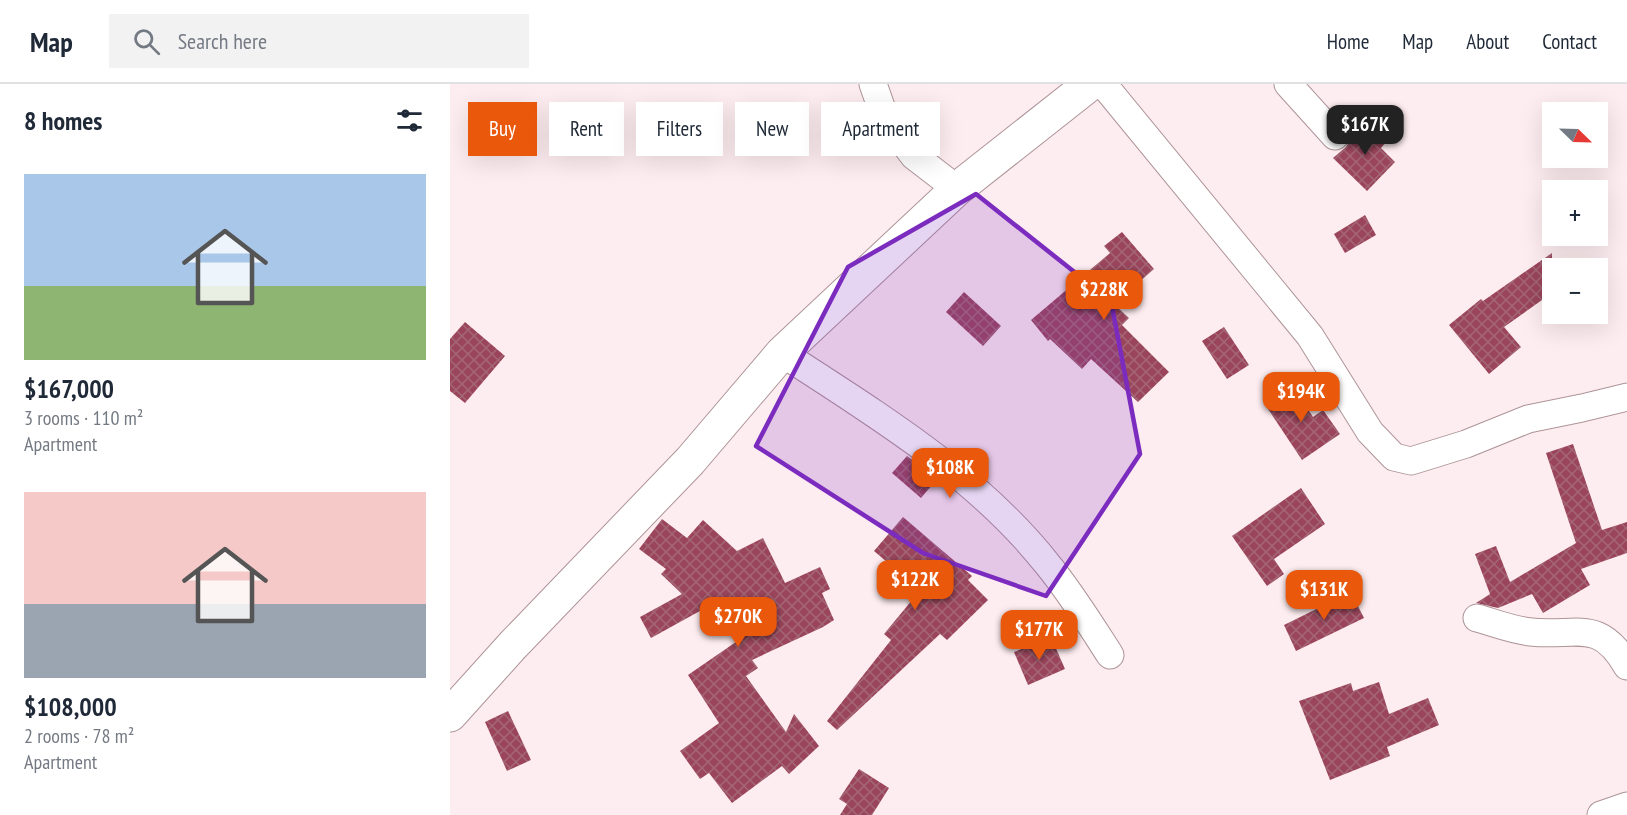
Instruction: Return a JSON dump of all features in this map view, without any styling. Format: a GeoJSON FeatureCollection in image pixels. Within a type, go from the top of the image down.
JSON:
{"type":"FeatureCollection","features":[{"type":"Feature","properties":{"kind":"street"},"geometry":{"type":"LineString","coordinates":[[873,84],[885,118],[914,156],[957,189]]}},
{"type":"Feature","properties":{"kind":"street"},"geometry":{"type":"LineString","coordinates":[[450,715],[513,645],[690,461],[782,353],[957,189],[1090,84]]}},
{"type":"Feature","properties":{"kind":"street"},"geometry":{"type":"LineString","coordinates":[[1103,84],[1310,336],[1371,432],[1394,457],[1412,461],[1466,444],[1528,419],[1627,397]]}},
{"type":"Feature","properties":{"kind":"street"},"geometry":{"type":"LineString","coordinates":[[1288,84],[1335,136]]}},
{"type":"Feature","properties":{"kind":"street"},"geometry":{"type":"LineString","coordinates":[[782,353],[912,438],[1002,515],[1047,563],[1079,606],[1110,655]]}},
{"type":"Feature","properties":{"kind":"street"},"geometry":{"type":"LineString","coordinates":[[1477,618],[1530,632],[1566,631],[1592,634],[1609,640],[1627,666]]}},
{"type":"Feature","properties":{"kind":"street"},"geometry":{"type":"LineString","coordinates":[[1601,815],[1627,806]]}},
{"type":"Feature","properties":{"kind":"highlighted area"},"geometry":{"type":"Polygon","coordinates":[[[976,194],[1111,301],[1140,454],[1046,596],[923,553],[756,446],[848,267],[976,194]]]}},
{"type":"Feature","properties":{"kind":"building"},"geometry":{"type":"Polygon","coordinates":[[[1360,118],[1386,142],[1381,148],[1395,162],[1367,191],[1333,158],[1346,147],[1351,139],[1349,130],[1360,118]]]}},
{"type":"Feature","properties":{"kind":"building"},"geometry":{"type":"Polygon","coordinates":[[[1365,215],[1376,235],[1345,253],[1334,234],[1365,215]]]}},
{"type":"Feature","properties":{"kind":"building"},"geometry":{"type":"Polygon","coordinates":[[[1122,232],[1154,269],[1114,304],[1129,318],[1122,325],[1169,372],[1138,402],[1091,359],[1082,369],[1050,339],[1048,341],[1031,320],[1110,253],[1104,246],[1122,232]]]}},
{"type":"Feature","properties":{"kind":"building"},"geometry":{"type":"Polygon","coordinates":[[[1542,260],[1542,300],[1504,327],[1521,347],[1489,374],[1449,325],[1481,299],[1483,301],[1542,260]]]}},
{"type":"Feature","properties":{"kind":"building"},"geometry":{"type":"Polygon","coordinates":[[[964,292],[1001,326],[983,346],[946,312],[964,292]]]}},
{"type":"Feature","properties":{"kind":"building"},"geometry":{"type":"Polygon","coordinates":[[[465,322],[505,356],[465,403],[450,391],[450,339],[465,322]]]}},
{"type":"Feature","properties":{"kind":"building"},"geometry":{"type":"Polygon","coordinates":[[[1224,327],[1249,365],[1227,379],[1202,341],[1224,327]]]}},
{"type":"Feature","properties":{"kind":"building"},"geometry":{"type":"Polygon","coordinates":[[[1291,385],[1313,417],[1323,410],[1340,434],[1302,460],[1264,403],[1291,385]]]}},
{"type":"Feature","properties":{"kind":"building"},"geometry":{"type":"Polygon","coordinates":[[[1573,444],[1602,530],[1627,522],[1627,553],[1581,569],[1590,585],[1543,613],[1532,594],[1498,608],[1476,603],[1490,594],[1475,554],[1496,546],[1510,582],[1576,543],[1546,453],[1573,444]]]}},
{"type":"Feature","properties":{"kind":"building"},"geometry":{"type":"Polygon","coordinates":[[[907,456],[937,479],[921,498],[892,473],[907,456]]]}},
{"type":"Feature","properties":{"kind":"building"},"geometry":{"type":"Polygon","coordinates":[[[1301,488],[1325,524],[1274,559],[1284,574],[1267,586],[1232,536],[1301,488]]]}},
{"type":"Feature","properties":{"kind":"building"},"geometry":{"type":"Polygon","coordinates":[[[903,517],[972,576],[968,580],[988,600],[947,640],[940,634],[837,730],[827,721],[891,640],[884,634],[932,576],[914,585],[874,551],[903,517]]]}},
{"type":"Feature","properties":{"kind":"building"},"geometry":{"type":"Polygon","coordinates":[[[662,519],[687,538],[703,520],[737,551],[763,538],[785,583],[820,567],[830,589],[822,593],[834,620],[752,660],[758,668],[746,676],[786,732],[794,714],[819,746],[789,774],[782,766],[732,803],[709,773],[700,779],[680,751],[719,723],[688,675],[746,635],[709,606],[651,638],[640,617],[682,594],[661,574],[666,569],[639,549],[662,519]]]}},
{"type":"Feature","properties":{"kind":"building"},"geometry":{"type":"Polygon","coordinates":[[[1351,592],[1364,618],[1296,651],[1284,625],[1351,592]]]}},
{"type":"Feature","properties":{"kind":"building"},"geometry":{"type":"Polygon","coordinates":[[[1051,637],[1065,669],[1028,685],[1014,652],[1051,637]]]}},
{"type":"Feature","properties":{"kind":"building"},"geometry":{"type":"Polygon","coordinates":[[[1379,682],[1389,714],[1428,698],[1439,725],[1387,747],[1390,756],[1330,780],[1299,701],[1351,683],[1353,691],[1379,682]]]}},
{"type":"Feature","properties":{"kind":"building"},"geometry":{"type":"Polygon","coordinates":[[[508,711],[531,760],[507,771],[485,722],[508,711]]]}},
{"type":"Feature","properties":{"kind":"building"},"geometry":{"type":"Polygon","coordinates":[[[859,769],[889,788],[872,815],[840,815],[847,804],[839,799],[859,769]]]}}]}
